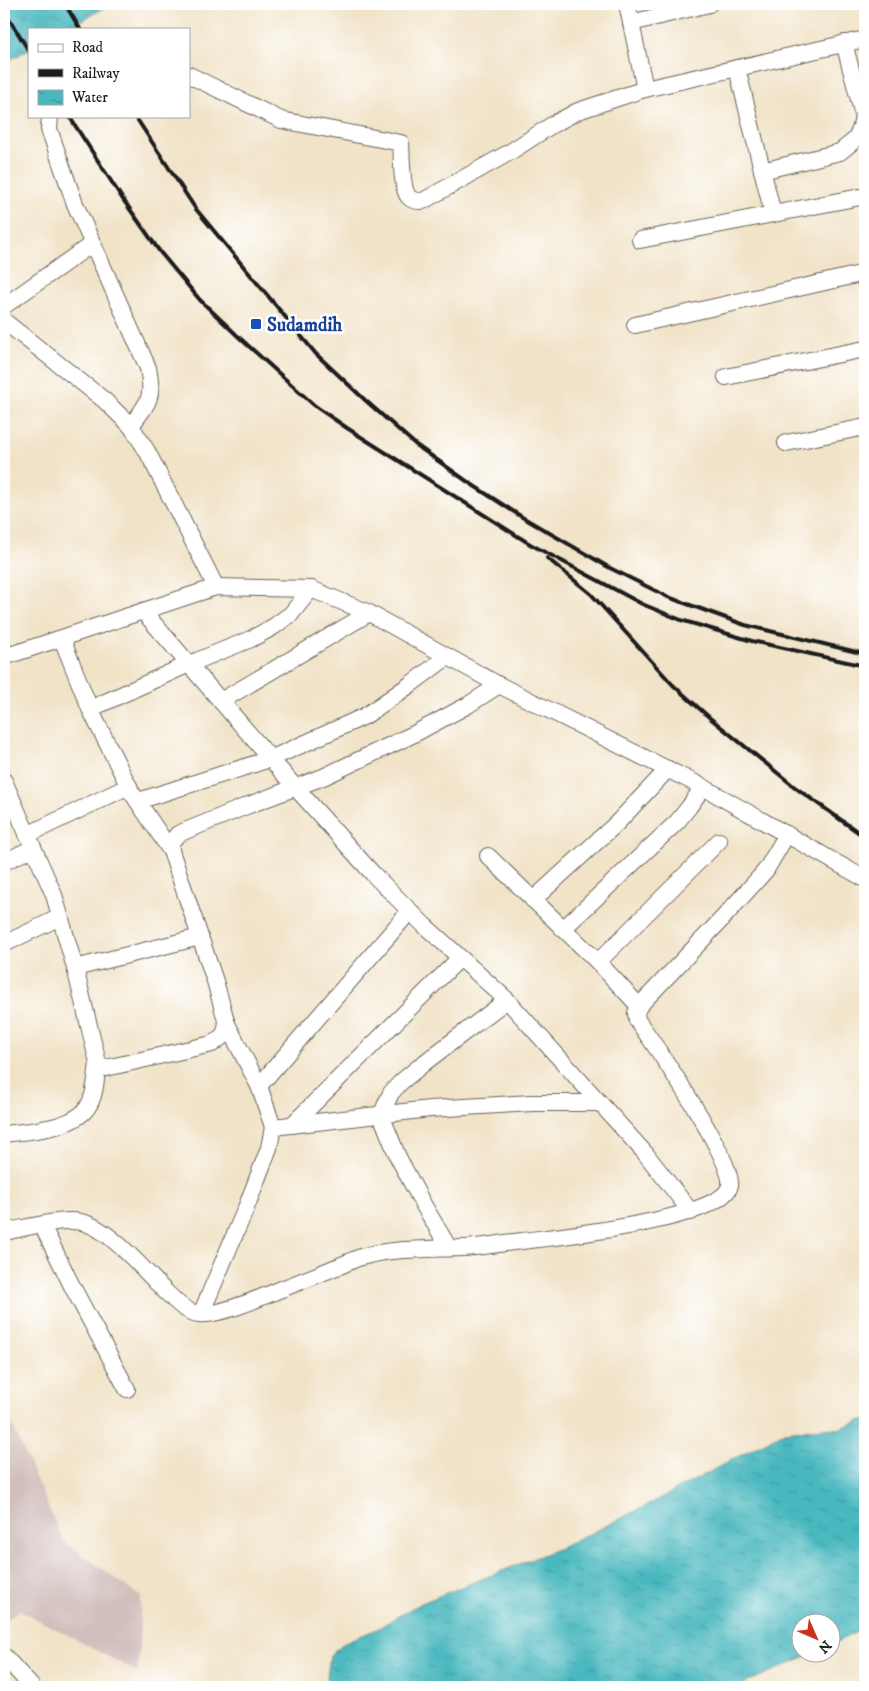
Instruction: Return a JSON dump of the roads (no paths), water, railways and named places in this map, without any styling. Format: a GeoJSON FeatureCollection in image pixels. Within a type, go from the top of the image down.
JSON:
{"type":"FeatureCollection","features":[{"type":"Feature","properties":{"kind":"street"},"geometry":{"type":"LineString","coordinates":[[627,4],[645,88]]}},
{"type":"Feature","properties":{"kind":"street"},"geometry":{"type":"LineString","coordinates":[[631,23],[709,4]]}},
{"type":"Feature","properties":{"kind":"street"},"geometry":{"type":"LineString","coordinates":[[190,75],[281,120],[401,143],[404,188],[408,196],[416,201],[423,201],[510,152],[552,125],[578,112],[645,88],[865,38]]}},
{"type":"Feature","properties":{"kind":"street"},"geometry":{"type":"LineString","coordinates":[[762,171],[840,152],[856,139],[861,128],[863,108],[844,43]]}},
{"type":"Feature","properties":{"kind":"street"},"geometry":{"type":"LineString","coordinates":[[737,68],[773,214]]}},
{"type":"Feature","properties":{"kind":"street"},"geometry":{"type":"LineString","coordinates":[[50,118],[49,129],[75,204],[148,368],[151,387],[148,402],[131,426]]}},
{"type":"Feature","properties":{"kind":"street"},"geometry":{"type":"LineString","coordinates":[[640,240],[865,196]]}},
{"type":"Feature","properties":{"kind":"street"},"geometry":{"type":"LineString","coordinates":[[4,306],[92,244]]}},
{"type":"Feature","properties":{"kind":"street"},"geometry":{"type":"LineString","coordinates":[[635,325],[865,273]]}},
{"type":"Feature","properties":{"kind":"street"},"geometry":{"type":"LineString","coordinates":[[4,321],[104,400],[131,426],[146,451],[216,587]]}},
{"type":"Feature","properties":{"kind":"street"},"geometry":{"type":"LineString","coordinates":[[726,377],[865,349]]}},
{"type":"Feature","properties":{"kind":"street"},"geometry":{"type":"LineString","coordinates":[[786,443],[865,426]]}},
{"type":"Feature","properties":{"kind":"street"},"geometry":{"type":"LineString","coordinates":[[4,657],[216,587],[311,589],[369,613],[499,685],[703,786],[865,879]]}},
{"type":"Feature","properties":{"kind":"street"},"geometry":{"type":"LineString","coordinates":[[90,709],[189,664],[251,639],[291,614],[311,589]]}},
{"type":"Feature","properties":{"kind":"street"},"geometry":{"type":"LineString","coordinates":[[143,611],[270,759],[373,874],[409,912],[507,1000],[645,1153],[691,1212]]}},
{"type":"Feature","properties":{"kind":"street"},"geometry":{"type":"LineString","coordinates":[[221,701],[369,613]]}},
{"type":"Feature","properties":{"kind":"street"},"geometry":{"type":"LineString","coordinates":[[62,639],[90,709],[129,786],[171,852],[216,981],[227,1024],[259,1086],[273,1127],[269,1148],[246,1208],[201,1314]]}},
{"type":"Feature","properties":{"kind":"street"},"geometry":{"type":"LineString","coordinates":[[138,801],[270,759],[365,716],[447,657]]}},
{"type":"Feature","properties":{"kind":"street"},"geometry":{"type":"LineString","coordinates":[[171,852],[171,842],[178,834],[249,804],[323,777],[414,734],[468,705],[499,685]]}},
{"type":"Feature","properties":{"kind":"street"},"geometry":{"type":"LineString","coordinates":[[533,900],[617,823],[668,769]]}},
{"type":"Feature","properties":{"kind":"street"},"geometry":{"type":"LineString","coordinates":[[4,780],[54,895],[75,968],[98,1063],[94,1092],[89,1105],[81,1115],[65,1123],[39,1130],[4,1134]]}},
{"type":"Feature","properties":{"kind":"street"},"geometry":{"type":"LineString","coordinates":[[4,862],[30,841],[129,786]]}},
{"type":"Feature","properties":{"kind":"street"},"geometry":{"type":"LineString","coordinates":[[563,929],[677,822],[703,786]]}},
{"type":"Feature","properties":{"kind":"street"},"geometry":{"type":"LineString","coordinates":[[4,1232],[58,1222],[81,1222],[100,1230],[119,1244],[172,1298],[190,1312],[201,1314],[219,1311],[256,1299],[360,1257],[401,1250],[466,1248],[653,1222],[691,1212],[715,1202],[726,1193],[730,1186],[729,1175],[708,1130],[671,1069],[637,1020],[636,1013],[639,1006],[766,870],[787,834]]}},
{"type":"Feature","properties":{"kind":"street"},"geometry":{"type":"LineString","coordinates":[[598,962],[719,841]]}},
{"type":"Feature","properties":{"kind":"street"},"geometry":{"type":"LineString","coordinates":[[488,856],[598,962],[639,1006]]}},
{"type":"Feature","properties":{"kind":"street"},"geometry":{"type":"LineString","coordinates":[[259,1086],[409,912]]}},
{"type":"Feature","properties":{"kind":"street"},"geometry":{"type":"LineString","coordinates":[[4,944],[60,917]]}},
{"type":"Feature","properties":{"kind":"street"},"geometry":{"type":"LineString","coordinates":[[75,968],[200,937]]}},
{"type":"Feature","properties":{"kind":"street"},"geometry":{"type":"LineString","coordinates":[[292,1125],[460,958]]}},
{"type":"Feature","properties":{"kind":"street"},"geometry":{"type":"LineString","coordinates":[[449,1248],[398,1157],[381,1115],[391,1093],[401,1082],[507,1000]]}},
{"type":"Feature","properties":{"kind":"street"},"geometry":{"type":"LineString","coordinates":[[98,1063],[106,1068],[212,1044],[224,1035],[227,1024]]}},
{"type":"Feature","properties":{"kind":"street"},"geometry":{"type":"LineString","coordinates":[[273,1127],[430,1109],[532,1103],[600,1103]]}},
{"type":"Feature","properties":{"kind":"street"},"geometry":{"type":"LineString","coordinates":[[42,1225],[80,1302],[127,1389]]}},
{"type":"Feature","properties":{"kind":"street"},"geometry":{"type":"LineString","coordinates":[[4,1656],[32,1687]]}},
{"type":"Feature","properties":{"kind":"water"},"geometry":{"type":"Polygon","coordinates":[[[4,4],[111,4],[68,28],[28,28],[28,50],[4,63],[4,4]]]}},
{"type":"Feature","properties":{"kind":"water"},"geometry":{"type":"Polygon","coordinates":[[[865,1419],[865,1628],[842,1639],[842,1614],[792,1614],[792,1662],[736,1687],[337,1687],[327,1679],[330,1655],[345,1642],[375,1630],[419,1604],[565,1546],[648,1505],[784,1432],[823,1428],[838,1429],[865,1419]]]}},
{"type":"Feature","properties":{"kind":"railway"},"geometry":{"type":"LineString","coordinates":[[65,4],[79,28]]}},
{"type":"Feature","properties":{"kind":"railway"},"geometry":{"type":"LineString","coordinates":[[4,11],[28,49]]}},
{"type":"Feature","properties":{"kind":"railway"},"geometry":{"type":"LineString","coordinates":[[70,118],[122,198],[160,252],[200,300],[315,406],[530,544],[642,604],[681,620],[752,641],[865,666]]}},
{"type":"Feature","properties":{"kind":"railway"},"geometry":{"type":"LineString","coordinates":[[136,118],[195,208],[316,354],[416,445],[522,517],[610,568],[668,597],[745,625],[865,654]]}},
{"type":"Feature","properties":{"kind":"railway"},"geometry":{"type":"LineString","coordinates":[[547,558],[591,594],[673,685],[710,718],[796,788],[865,837]]}},
{"type":"Feature","properties":{"kind":"place","name":"Sudamdih"},"geometry":{"type":"Point","coordinates":[256,324]}}]}
